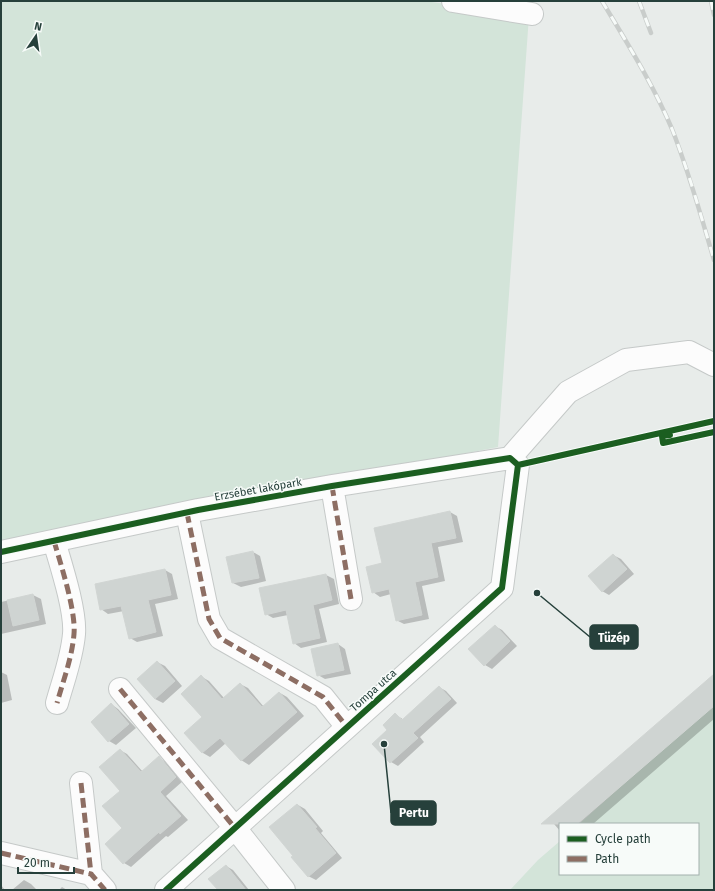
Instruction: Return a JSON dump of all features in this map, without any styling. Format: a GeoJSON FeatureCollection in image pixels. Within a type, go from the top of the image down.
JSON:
{"type":"FeatureCollection","features":[{"type":"Feature","properties":{"kind":"street"},"geometry":{"type":"LineString","coordinates":[[453,1],[532,14]]}},
{"type":"Feature","properties":{"kind":"street"},"geometry":{"type":"LineString","coordinates":[[514,462],[568,392],[626,360],[689,352],[714,365]]}},
{"type":"Feature","properties":{"kind":"street","name":"Erzsébet lakópark"},"geometry":{"type":"LineString","coordinates":[[1,552],[187,513],[332,486],[514,462]]}},
{"type":"Feature","properties":{"kind":"street","name":"Tompa utca"},"geometry":{"type":"LineString","coordinates":[[166,890],[502,588],[514,462]]}},
{"type":"Feature","properties":{"kind":"street"},"geometry":{"type":"LineString","coordinates":[[332,486],[351,599]]}},
{"type":"Feature","properties":{"kind":"street"},"geometry":{"type":"LineString","coordinates":[[187,513],[209,619],[220,638],[323,697],[347,727]]}},
{"type":"Feature","properties":{"kind":"street"},"geometry":{"type":"LineString","coordinates":[[54,541],[70,604],[74,634],[57,703]]}},
{"type":"Feature","properties":{"kind":"street"},"geometry":{"type":"LineString","coordinates":[[120,689],[236,828],[284,890]]}},
{"type":"Feature","properties":{"kind":"street"},"geometry":{"type":"LineString","coordinates":[[1,853],[98,882],[81,783]]}},
{"type":"Feature","properties":{"kind":"green space"},"geometry":{"type":"Polygon","coordinates":[[[1,1],[425,1],[529,16],[498,447],[1,545],[1,1]]]}},
{"type":"Feature","properties":{"kind":"green space"},"geometry":{"type":"Polygon","coordinates":[[[714,703],[714,890],[510,890],[538,860],[559,842],[559,875],[699,875],[699,823],[580,823],[714,703]]]}},
{"type":"Feature","properties":{"kind":"building"},"geometry":{"type":"Polygon","coordinates":[[[450,511],[456,538],[431,543],[438,577],[415,582],[422,615],[396,621],[389,589],[372,593],[366,567],[382,563],[374,528],[450,511]]]}},
{"type":"Feature","properties":{"kind":"building"},"geometry":{"type":"Polygon","coordinates":[[[253,551],[259,578],[232,583],[226,557],[253,551]]]}},
{"type":"Feature","properties":{"kind":"building"},"geometry":{"type":"Polygon","coordinates":[[[613,554],[627,569],[602,592],[588,576],[613,554]]]}},
{"type":"Feature","properties":{"kind":"building"},"geometry":{"type":"Polygon","coordinates":[[[165,569],[171,595],[148,600],[156,632],[129,639],[121,606],[100,610],[95,584],[165,569]]]}},
{"type":"Feature","properties":{"kind":"building"},"geometry":{"type":"Polygon","coordinates":[[[326,574],[332,600],[313,605],[320,638],[293,644],[286,610],[265,615],[259,588],[326,574]]]}},
{"type":"Feature","properties":{"kind":"building"},"geometry":{"type":"Polygon","coordinates":[[[33,594],[39,620],[13,626],[7,600],[33,594]]]}},
{"type":"Feature","properties":{"kind":"building"},"geometry":{"type":"Polygon","coordinates":[[[495,625],[510,641],[484,666],[468,649],[495,625]]]}},
{"type":"Feature","properties":{"kind":"building"},"geometry":{"type":"Polygon","coordinates":[[[338,643],[344,670],[317,676],[311,649],[338,643]]]}},
{"type":"Feature","properties":{"kind":"building"},"geometry":{"type":"Polygon","coordinates":[[[157,661],[175,681],[155,699],[137,679],[157,661]]]}},
{"type":"Feature","properties":{"kind":"building"},"geometry":{"type":"Polygon","coordinates":[[[714,674],[714,706],[578,823],[541,824],[714,674]]]}},
{"type":"Feature","properties":{"kind":"building"},"geometry":{"type":"Polygon","coordinates":[[[201,675],[222,699],[240,683],[262,707],[279,692],[297,712],[241,761],[220,738],[202,753],[184,733],[202,717],[181,694],[201,675]]]}},
{"type":"Feature","properties":{"kind":"building"},"geometry":{"type":"Polygon","coordinates":[[[439,686],[451,699],[413,733],[418,738],[390,763],[372,744],[387,730],[383,725],[395,713],[402,720],[439,686]]]}},
{"type":"Feature","properties":{"kind":"building"},"geometry":{"type":"Polygon","coordinates":[[[111,703],[129,724],[108,742],[91,722],[111,703]]]}},
{"type":"Feature","properties":{"kind":"building"},"geometry":{"type":"Polygon","coordinates":[[[120,749],[141,772],[159,756],[176,777],[160,792],[181,816],[160,834],[159,832],[123,864],[105,844],[122,828],[102,806],[120,791],[99,767],[120,749]]]}},
{"type":"Feature","properties":{"kind":"building"},"geometry":{"type":"Polygon","coordinates":[[[297,804],[317,827],[315,828],[336,853],[308,877],[269,827],[297,804]]]}},
{"type":"Feature","properties":{"kind":"building"},"geometry":{"type":"Polygon","coordinates":[[[226,865],[246,890],[218,890],[208,879],[226,865]]]}},
{"type":"Feature","properties":{"kind":"railway"},"geometry":{"type":"LineString","coordinates":[[602,1],[665,112],[689,178],[714,260]]}},
{"type":"Feature","properties":{"kind":"railway"},"geometry":{"type":"LineString","coordinates":[[639,1],[651,33]]}},
{"type":"Feature","properties":{"kind":"railway"},"geometry":{"type":"LineString","coordinates":[[711,1],[714,15]]}},
{"type":"Feature","properties":{"kind":"marked path"},"geometry":{"type":"LineString","coordinates":[[332,486],[351,599]]}},
{"type":"Feature","properties":{"kind":"marked path"},"geometry":{"type":"LineString","coordinates":[[187,513],[209,619],[220,638],[323,697],[347,727]]}},
{"type":"Feature","properties":{"kind":"marked path"},"geometry":{"type":"LineString","coordinates":[[54,541],[67,588],[74,624],[71,652],[57,703]]}},
{"type":"Feature","properties":{"kind":"marked path"},"geometry":{"type":"LineString","coordinates":[[120,689],[235,828]]}},
{"type":"Feature","properties":{"kind":"marked path"},"geometry":{"type":"LineString","coordinates":[[81,783],[91,874]]}},
{"type":"Feature","properties":{"kind":"marked path"},"geometry":{"type":"LineString","coordinates":[[1,853],[91,874],[105,890]]}},
{"type":"Feature","properties":{"kind":"cycle path"},"geometry":{"type":"LineString","coordinates":[[518,465],[714,421]]}},
{"type":"Feature","properties":{"kind":"cycle path"},"geometry":{"type":"LineString","coordinates":[[670,435],[662,436],[663,443],[714,432]]}},
{"type":"Feature","properties":{"kind":"cycle path"},"geometry":{"type":"LineString","coordinates":[[1,552],[198,510],[332,486],[510,458],[518,465]]}},
{"type":"Feature","properties":{"kind":"cycle path"},"geometry":{"type":"LineString","coordinates":[[166,890],[502,588],[518,465]]}},
{"type":"Feature","properties":{"kind":"place","name":"Tüzép"},"geometry":{"type":"Point","coordinates":[537,593]}},
{"type":"Feature","properties":{"kind":"place","name":"Pertu"},"geometry":{"type":"Point","coordinates":[384,744]}}]}
